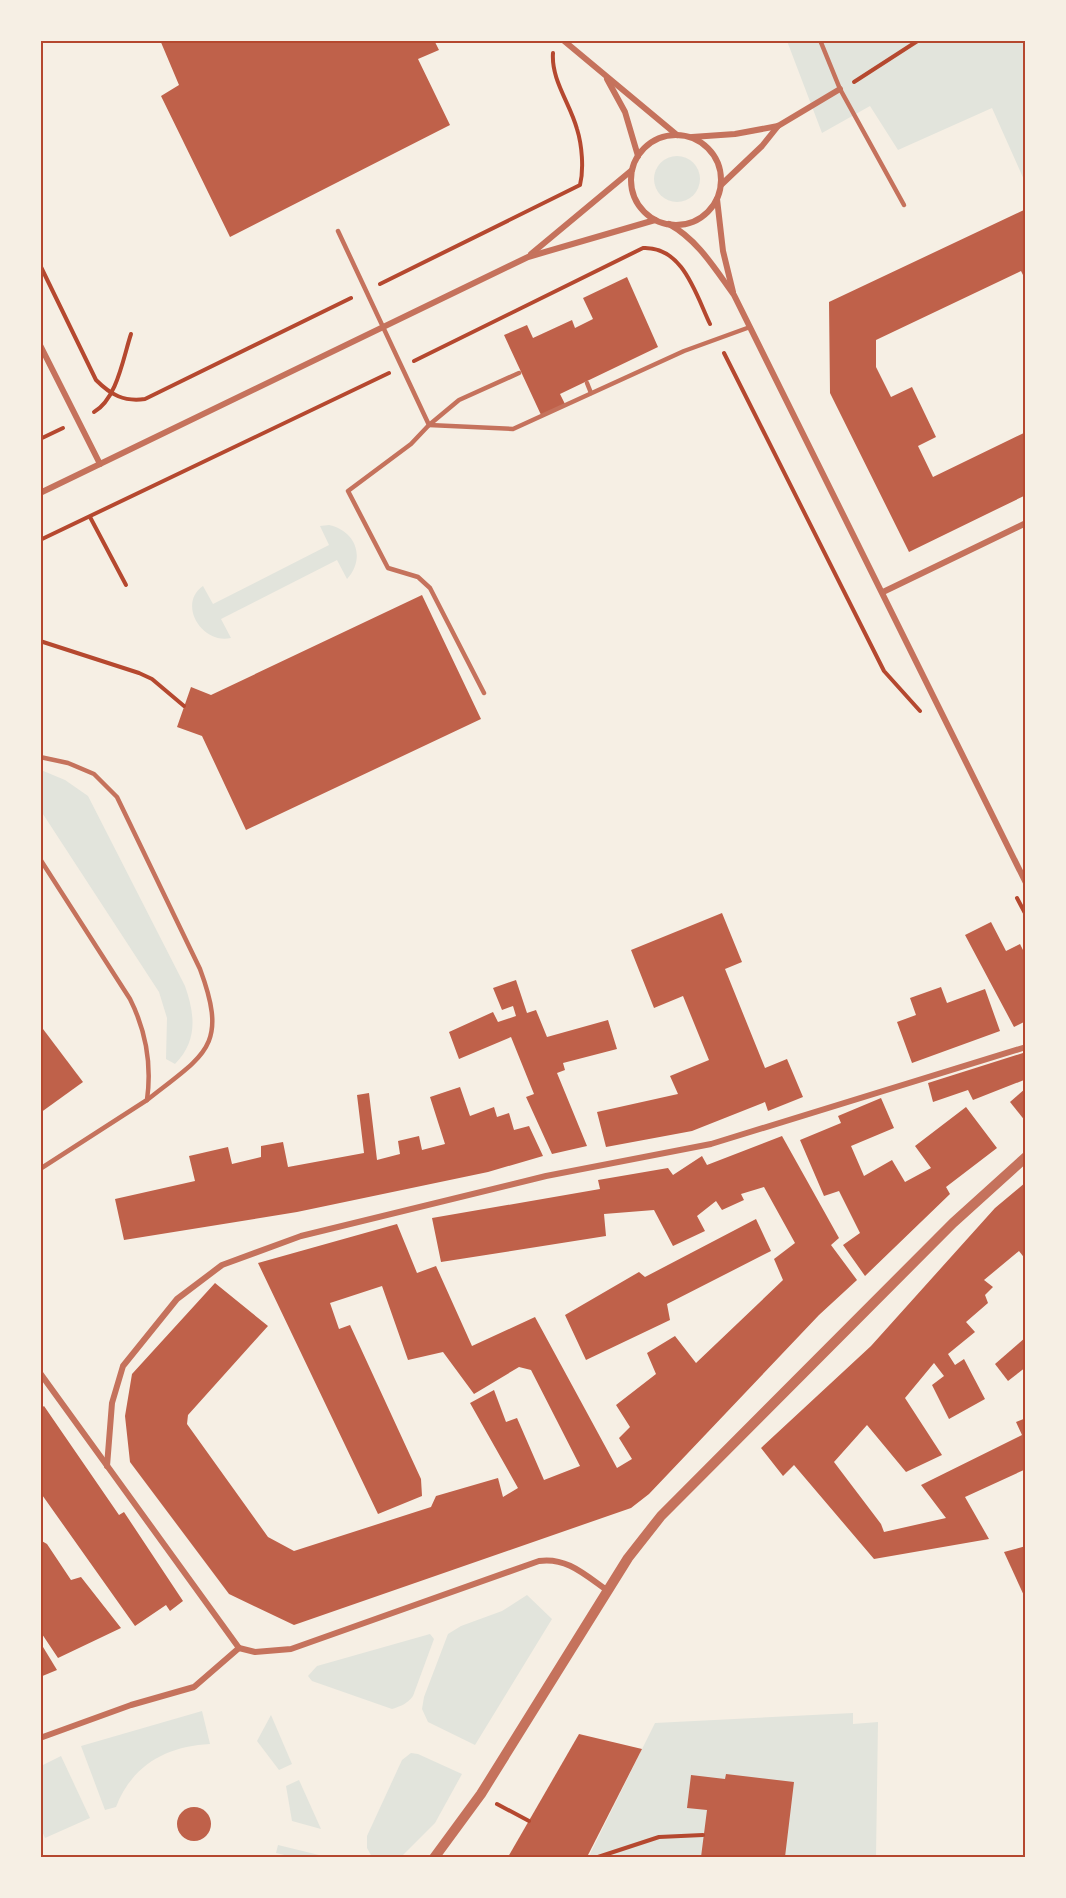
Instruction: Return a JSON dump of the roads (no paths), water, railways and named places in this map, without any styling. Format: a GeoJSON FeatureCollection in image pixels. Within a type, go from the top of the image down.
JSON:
{"type":"FeatureCollection","features":[{"type":"Feature","properties":{"kind":"street"},"geometry":{"type":"LineString","coordinates":[[563,40],[677,135]]}},
{"type":"Feature","properties":{"kind":"street"},"geometry":{"type":"LineString","coordinates":[[605,76],[625,112],[638,156]]}},
{"type":"Feature","properties":{"kind":"street"},"geometry":{"type":"LineString","coordinates":[[840,90],[778,126],[728,135],[662,137],[648,144],[638,156],[632,170],[631,184],[635,199],[644,211],[655,220],[684,232],[734,295],[1026,884]]}},
{"type":"Feature","properties":{"kind":"street"},"geometry":{"type":"LineString","coordinates":[[721,184],[762,146],[778,126]]}},
{"type":"Feature","properties":{"kind":"street"},"geometry":{"type":"LineString","coordinates":[[669,224],[684,224],[709,211],[717,199],[721,184],[720,170],[714,156],[705,145],[691,137]]}},
{"type":"Feature","properties":{"kind":"street"},"geometry":{"type":"LineString","coordinates":[[528,257],[632,170]]}},
{"type":"Feature","properties":{"kind":"street"},"geometry":{"type":"LineString","coordinates":[[717,199],[723,251],[734,295]]}},
{"type":"Feature","properties":{"kind":"street"},"geometry":{"type":"LineString","coordinates":[[40,493],[528,257],[655,220]]}},
{"type":"Feature","properties":{"kind":"street"},"geometry":{"type":"LineString","coordinates":[[40,345],[100,464]]}},
{"type":"Feature","properties":{"kind":"street"},"geometry":{"type":"LineString","coordinates":[[883,592],[1026,523]]}},
{"type":"Feature","properties":{"kind":"street"},"geometry":{"type":"LineString","coordinates":[[108,1466],[112,1403],[123,1366],[177,1299],[222,1265],[259,1249],[312,1233],[546,1176],[711,1143],[1026,1047]]}},
{"type":"Feature","properties":{"kind":"street"},"geometry":{"type":"LineString","coordinates":[[434,1857],[481,1794],[608,1591],[661,1516],[953,1223],[1026,1157]]}},
{"type":"Feature","properties":{"kind":"street"},"geometry":{"type":"LineString","coordinates":[[40,1373],[239,1648],[255,1652],[291,1649],[539,1561],[554,1559],[567,1562],[608,1591]]}},
{"type":"Feature","properties":{"kind":"street"},"geometry":{"type":"LineString","coordinates":[[40,1738],[131,1705],[194,1687],[239,1648]]}},
{"type":"Feature","properties":{"kind":"lane"},"geometry":{"type":"LineString","coordinates":[[820,40],[840,90],[904,205]]}},
{"type":"Feature","properties":{"kind":"lane"},"geometry":{"type":"LineString","coordinates":[[338,231],[429,425]]}},
{"type":"Feature","properties":{"kind":"lane"},"geometry":{"type":"LineString","coordinates":[[429,425],[513,429],[684,351],[750,327]]}},
{"type":"Feature","properties":{"kind":"lane"},"geometry":{"type":"LineString","coordinates":[[483,693],[438,600],[418,577],[388,568],[348,490],[411,444],[429,425],[459,400],[519,373]]}},
{"type":"Feature","properties":{"kind":"lane"},"geometry":{"type":"LineString","coordinates":[[587,383],[591,393]]}},
{"type":"Feature","properties":{"kind":"lane"},"geometry":{"type":"LineString","coordinates":[[40,758],[68,763],[94,774],[117,797],[200,969],[210,996],[213,1020],[210,1044],[201,1057],[147,1100],[40,1169]]}},
{"type":"Feature","properties":{"kind":"lane"},"geometry":{"type":"LineString","coordinates":[[40,859],[138,1015],[151,1066],[147,1100]]}}]}
